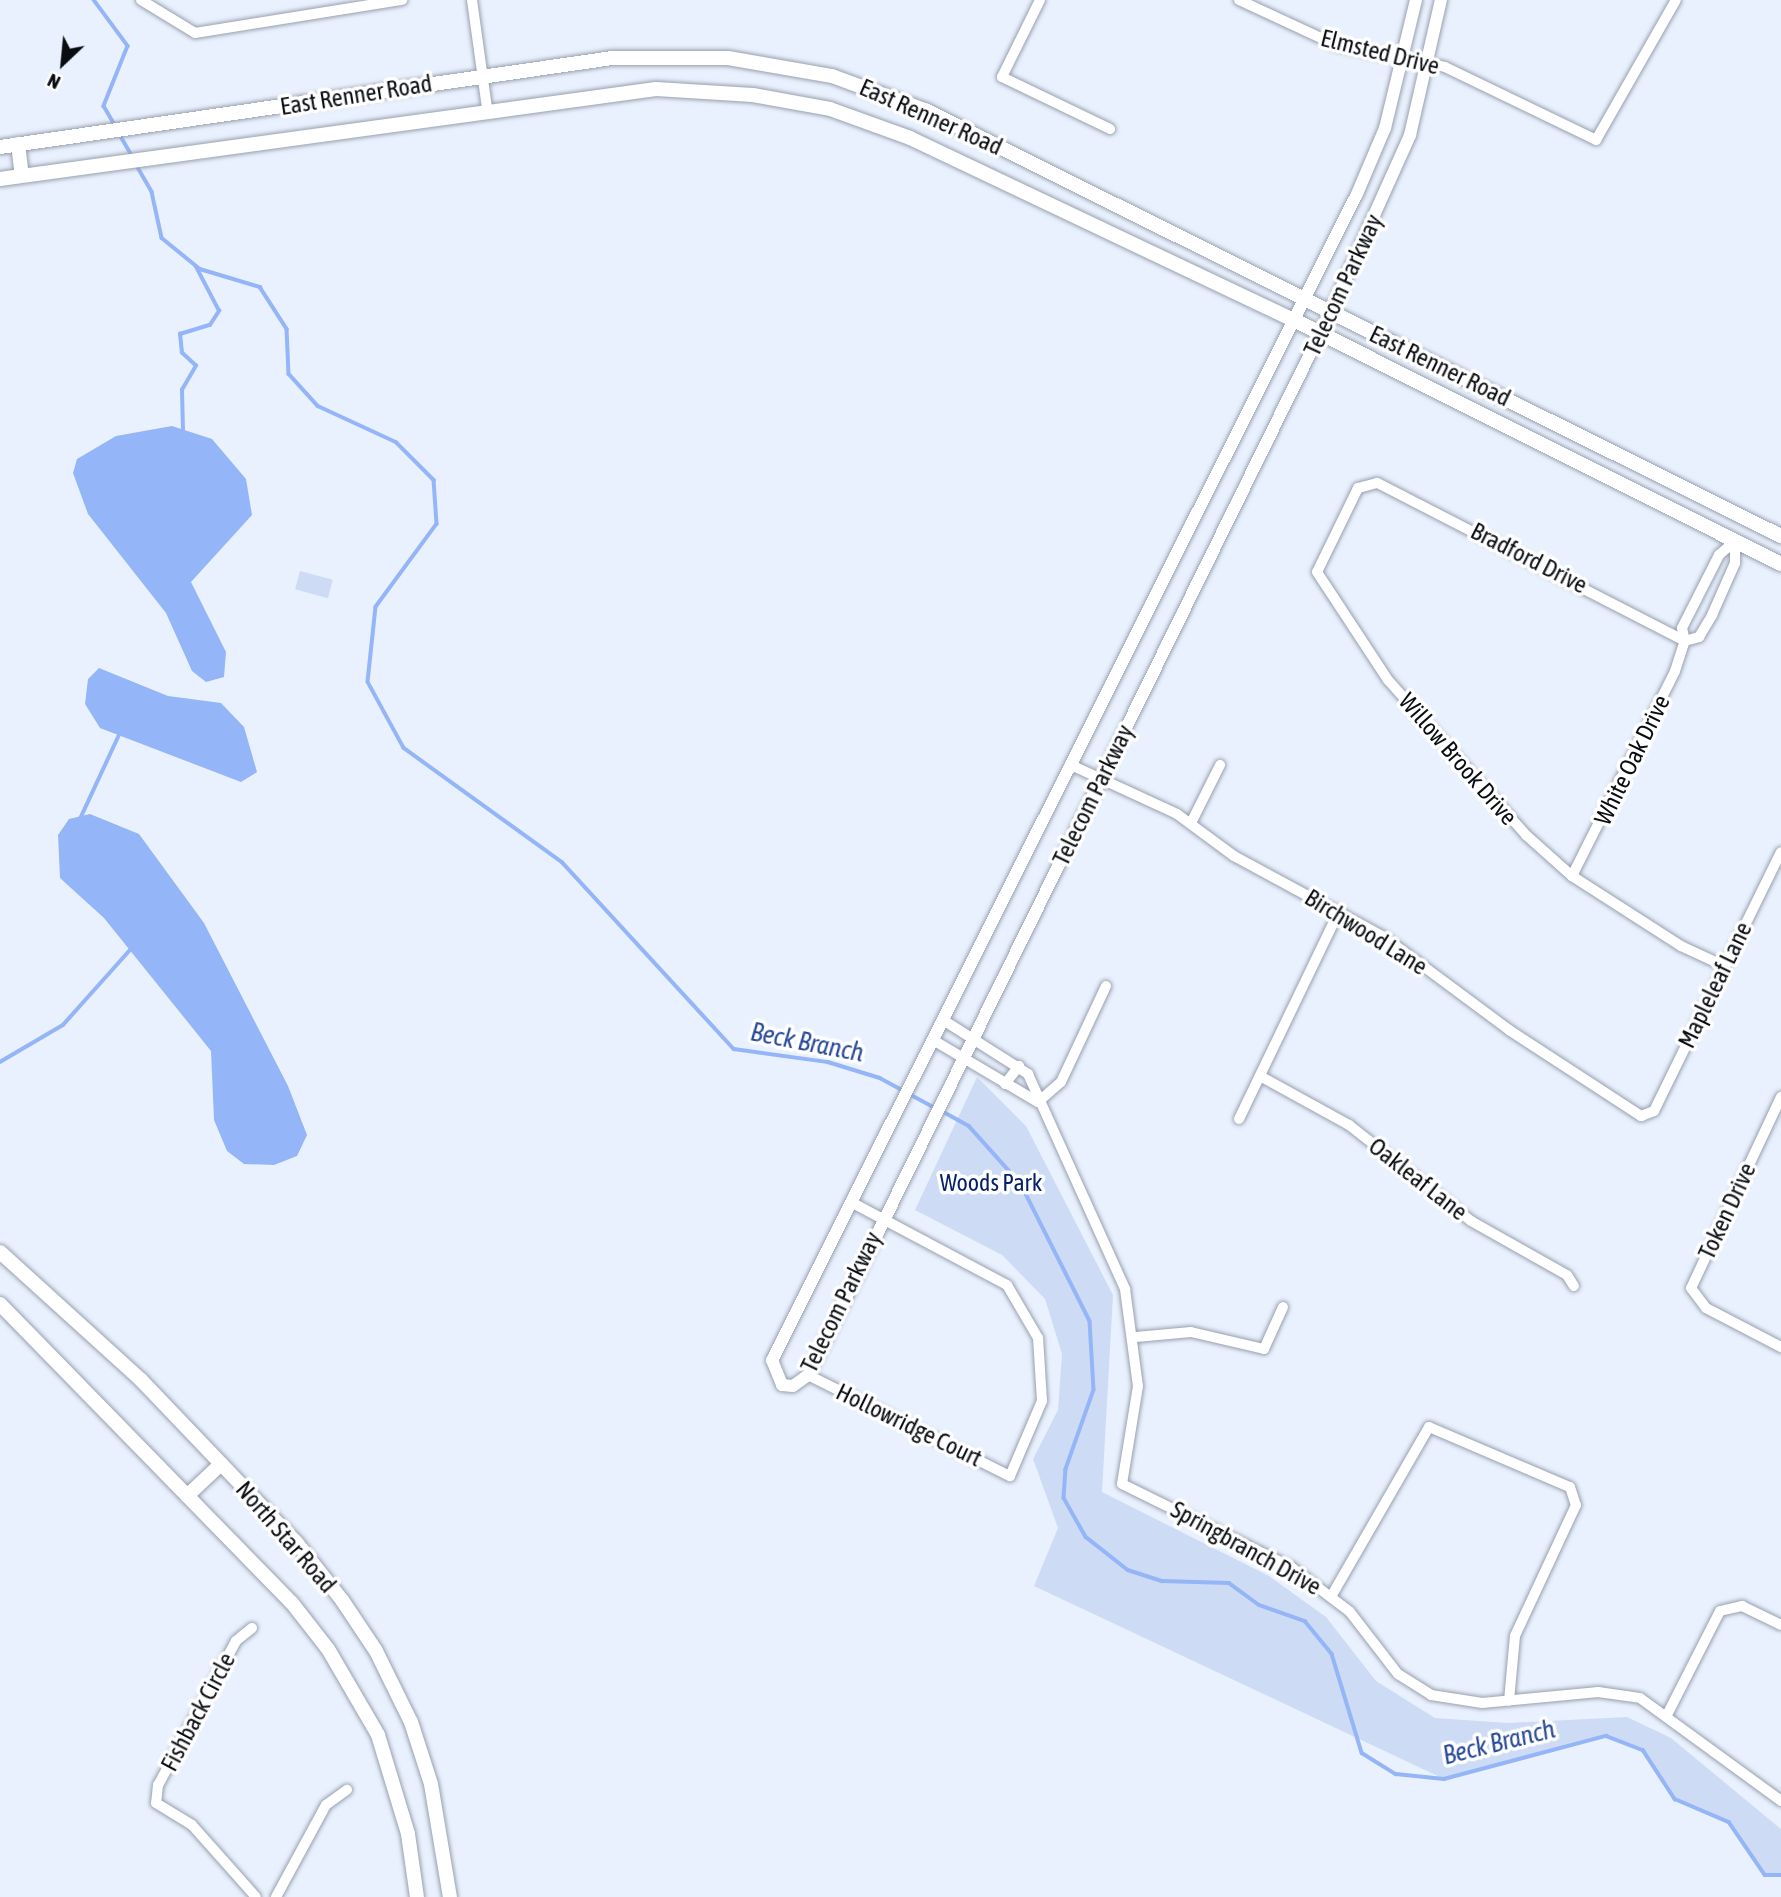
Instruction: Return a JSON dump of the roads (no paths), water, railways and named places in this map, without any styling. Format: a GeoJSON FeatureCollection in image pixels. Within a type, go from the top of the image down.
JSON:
{"type":"FeatureCollection","features":[{"type":"Feature","properties":{"kind":"main road","name":"East Renner Road"},"geometry":{"type":"LineString","coordinates":[[0,147],[143,128],[484,75],[673,55],[832,76],[927,111],[1781,536]]}},
{"type":"Feature","properties":{"kind":"main road","name":"East Renner Road"},"geometry":{"type":"LineString","coordinates":[[0,179],[104,167],[486,108],[656,89],[753,95],[830,109],[910,138],[1292,319],[1781,564]]}},
{"type":"Feature","properties":{"kind":"main road"},"geometry":{"type":"LineString","coordinates":[[18,144],[22,176]]}},
{"type":"Feature","properties":{"kind":"main road"},"geometry":{"type":"LineString","coordinates":[[1735,541],[1746,518]]}},
{"type":"Feature","properties":{"kind":"main road","name":"North Star Road"},"geometry":{"type":"LineString","coordinates":[[1,1259],[141,1380],[296,1542],[376,1651],[411,1722],[430,1784],[450,1897]]}},
{"type":"Feature","properties":{"kind":"main road","name":"North Star Road"},"geometry":{"type":"LineString","coordinates":[[0,1304],[292,1604],[352,1688],[396,1785],[417,1897]]}},
{"type":"Feature","properties":{"kind":"main road"},"geometry":{"type":"LineString","coordinates":[[187,1496],[221,1464]]}},
{"type":"Feature","properties":{"kind":"street"},"geometry":{"type":"LineString","coordinates":[[141,0],[195,33],[402,0]]}},
{"type":"Feature","properties":{"kind":"street"},"geometry":{"type":"LineString","coordinates":[[472,0],[484,75],[486,108]]}},
{"type":"Feature","properties":{"kind":"street"},"geometry":{"type":"LineString","coordinates":[[1040,0],[1002,77],[1110,130]]}},
{"type":"Feature","properties":{"kind":"street","name":"Elmsted Drive"},"geometry":{"type":"LineString","coordinates":[[1239,0],[1336,45],[1428,62],[1596,140],[1676,0]]}},
{"type":"Feature","properties":{"kind":"street","name":"Telecom Parkway"},"geometry":{"type":"LineString","coordinates":[[1416,0],[1404,57],[1381,138],[891,1129],[772,1360],[782,1385],[801,1383],[808,1375],[882,1217],[1331,312],[1393,179],[1428,62],[1441,0]]}},
{"type":"Feature","properties":{"kind":"street","name":"Bradford Drive"},"geometry":{"type":"LineString","coordinates":[[1369,483],[1539,562],[1685,641]]}},
{"type":"Feature","properties":{"kind":"street","name":"Willow Brook Drive"},"geometry":{"type":"LineString","coordinates":[[1369,483],[1358,488],[1317,572],[1322,586],[1388,680],[1490,799],[1572,876],[1681,946],[1724,966]]}},
{"type":"Feature","properties":{"kind":"street","name":"White Oak Drive"},"geometry":{"type":"LineString","coordinates":[[1685,641],[1699,638],[1712,615],[1735,563],[1735,541]]}},
{"type":"Feature","properties":{"kind":"street","name":"White Oak Drive"},"geometry":{"type":"LineString","coordinates":[[1572,876],[1607,817],[1685,641],[1682,628],[1695,601],[1719,555],[1735,541]]}},
{"type":"Feature","properties":{"kind":"street","name":"Birchwood Lane"},"geometry":{"type":"LineString","coordinates":[[1071,765],[1191,823],[1234,856],[1339,911],[1585,1082],[1649,1117]]}},
{"type":"Feature","properties":{"kind":"street"},"geometry":{"type":"LineString","coordinates":[[1191,823],[1220,765]]}},
{"type":"Feature","properties":{"kind":"street","name":"Mapleleaf Lane"},"geometry":{"type":"LineString","coordinates":[[1649,1117],[1781,852]]}},
{"type":"Feature","properties":{"kind":"street"},"geometry":{"type":"LineString","coordinates":[[1239,1119],[1339,911]]}},
{"type":"Feature","properties":{"kind":"street"},"geometry":{"type":"LineString","coordinates":[[933,1040],[1038,1102],[1061,1082],[1106,986]]}},
{"type":"Feature","properties":{"kind":"street","name":"Springbranch Drive"},"geometry":{"type":"LineString","coordinates":[[943,1020],[1019,1066],[1125,1289],[1136,1337],[1138,1386],[1122,1484],[1244,1541],[1332,1595],[1411,1685],[1451,1700],[1509,1702],[1621,1693],[1668,1713],[1781,1801]]}},
{"type":"Feature","properties":{"kind":"street"},"geometry":{"type":"LineString","coordinates":[[1005,1084],[1019,1066]]}},
{"type":"Feature","properties":{"kind":"street","name":"Oakleaf Lane"},"geometry":{"type":"LineString","coordinates":[[1259,1076],[1349,1125],[1471,1221],[1567,1275],[1574,1286]]}},
{"type":"Feature","properties":{"kind":"street","name":"Token Drive"},"geometry":{"type":"LineString","coordinates":[[1781,1097],[1691,1288],[1706,1308],[1781,1348]]}},
{"type":"Feature","properties":{"kind":"street"},"geometry":{"type":"LineString","coordinates":[[853,1203],[882,1217]]}},
{"type":"Feature","properties":{"kind":"street","name":"Hollowridge Court"},"geometry":{"type":"LineString","coordinates":[[808,1375],[1010,1476],[1042,1401],[1042,1358],[1030,1318],[991,1273],[882,1217]]}},
{"type":"Feature","properties":{"kind":"street"},"geometry":{"type":"LineString","coordinates":[[1136,1337],[1191,1332],[1264,1349],[1283,1307]]}},
{"type":"Feature","properties":{"kind":"street"},"geometry":{"type":"LineString","coordinates":[[1332,1595],[1429,1427],[1570,1487],[1578,1499],[1521,1617],[1509,1702]]}},
{"type":"Feature","properties":{"kind":"street"},"geometry":{"type":"LineString","coordinates":[[1668,1713],[1713,1617],[1742,1606],[1781,1625]]}},
{"type":"Feature","properties":{"kind":"street","name":"Fishback Circle"},"geometry":{"type":"LineString","coordinates":[[252,1628],[236,1642],[158,1785],[156,1803],[192,1825],[257,1897]]}},
{"type":"Feature","properties":{"kind":"street"},"geometry":{"type":"LineString","coordinates":[[276,1897],[326,1805],[347,1790]]}},
{"type":"Feature","properties":{"kind":"water"},"geometry":{"type":"Polygon","coordinates":[[[172,426],[212,439],[246,479],[252,515],[191,582],[226,652],[224,677],[206,682],[192,671],[166,613],[88,514],[73,473],[77,459],[116,436],[172,426]]]}},
{"type":"Feature","properties":{"kind":"water"},"geometry":{"type":"Polygon","coordinates":[[[99,668],[168,696],[221,703],[244,727],[257,772],[241,782],[100,728],[85,704],[88,679],[99,668]]]}},
{"type":"Feature","properties":{"kind":"water"},"geometry":{"type":"Polygon","coordinates":[[[90,814],[139,834],[204,923],[288,1086],[307,1135],[297,1156],[274,1165],[244,1164],[227,1151],[214,1120],[211,1051],[104,918],[60,878],[58,835],[69,819],[90,814]]]}},
{"type":"Feature","properties":{"kind":"waterway","name":"Beck Branch"},"geometry":{"type":"LineString","coordinates":[[94,0],[128,46],[104,106],[116,127]]}},
{"type":"Feature","properties":{"kind":"waterway","name":"Beck Branch"},"geometry":{"type":"LineString","coordinates":[[119,133],[133,157]]}},
{"type":"Feature","properties":{"kind":"waterway","name":"Beck Branch"},"geometry":{"type":"LineString","coordinates":[[136,164],[152,192],[162,238],[200,269],[260,287],[287,329],[289,374],[318,406],[396,442],[434,480],[437,524],[376,607],[368,682],[404,748],[562,862],[734,1049],[828,1062],[880,1078],[935,1108]]}},
{"type":"Feature","properties":{"kind":"waterway"},"geometry":{"type":"LineString","coordinates":[[183,431],[182,390],[196,366],[182,353],[180,334],[210,325],[219,311],[196,267]]}},
{"type":"Feature","properties":{"kind":"waterway"},"geometry":{"type":"LineString","coordinates":[[80,819],[120,733]]}},
{"type":"Feature","properties":{"kind":"waterway"},"geometry":{"type":"LineString","coordinates":[[0,1062],[63,1025],[130,950]]}},
{"type":"Feature","properties":{"kind":"waterway","name":"Beck Branch"},"geometry":{"type":"LineString","coordinates":[[942,1111],[969,1126],[1021,1184],[1090,1321],[1094,1390],[1066,1469],[1064,1498],[1086,1537],[1128,1570],[1162,1581],[1229,1583],[1259,1605],[1305,1621],[1332,1654],[1362,1753],[1396,1774],[1444,1779],[1606,1736],[1643,1750],[1675,1799],[1729,1822],[1765,1875],[1781,1875]]}},
{"type":"Feature","properties":{"kind":"park label","name":"Woods Park"},"geometry":{"type":"Point","coordinates":[991,1183]}}]}
